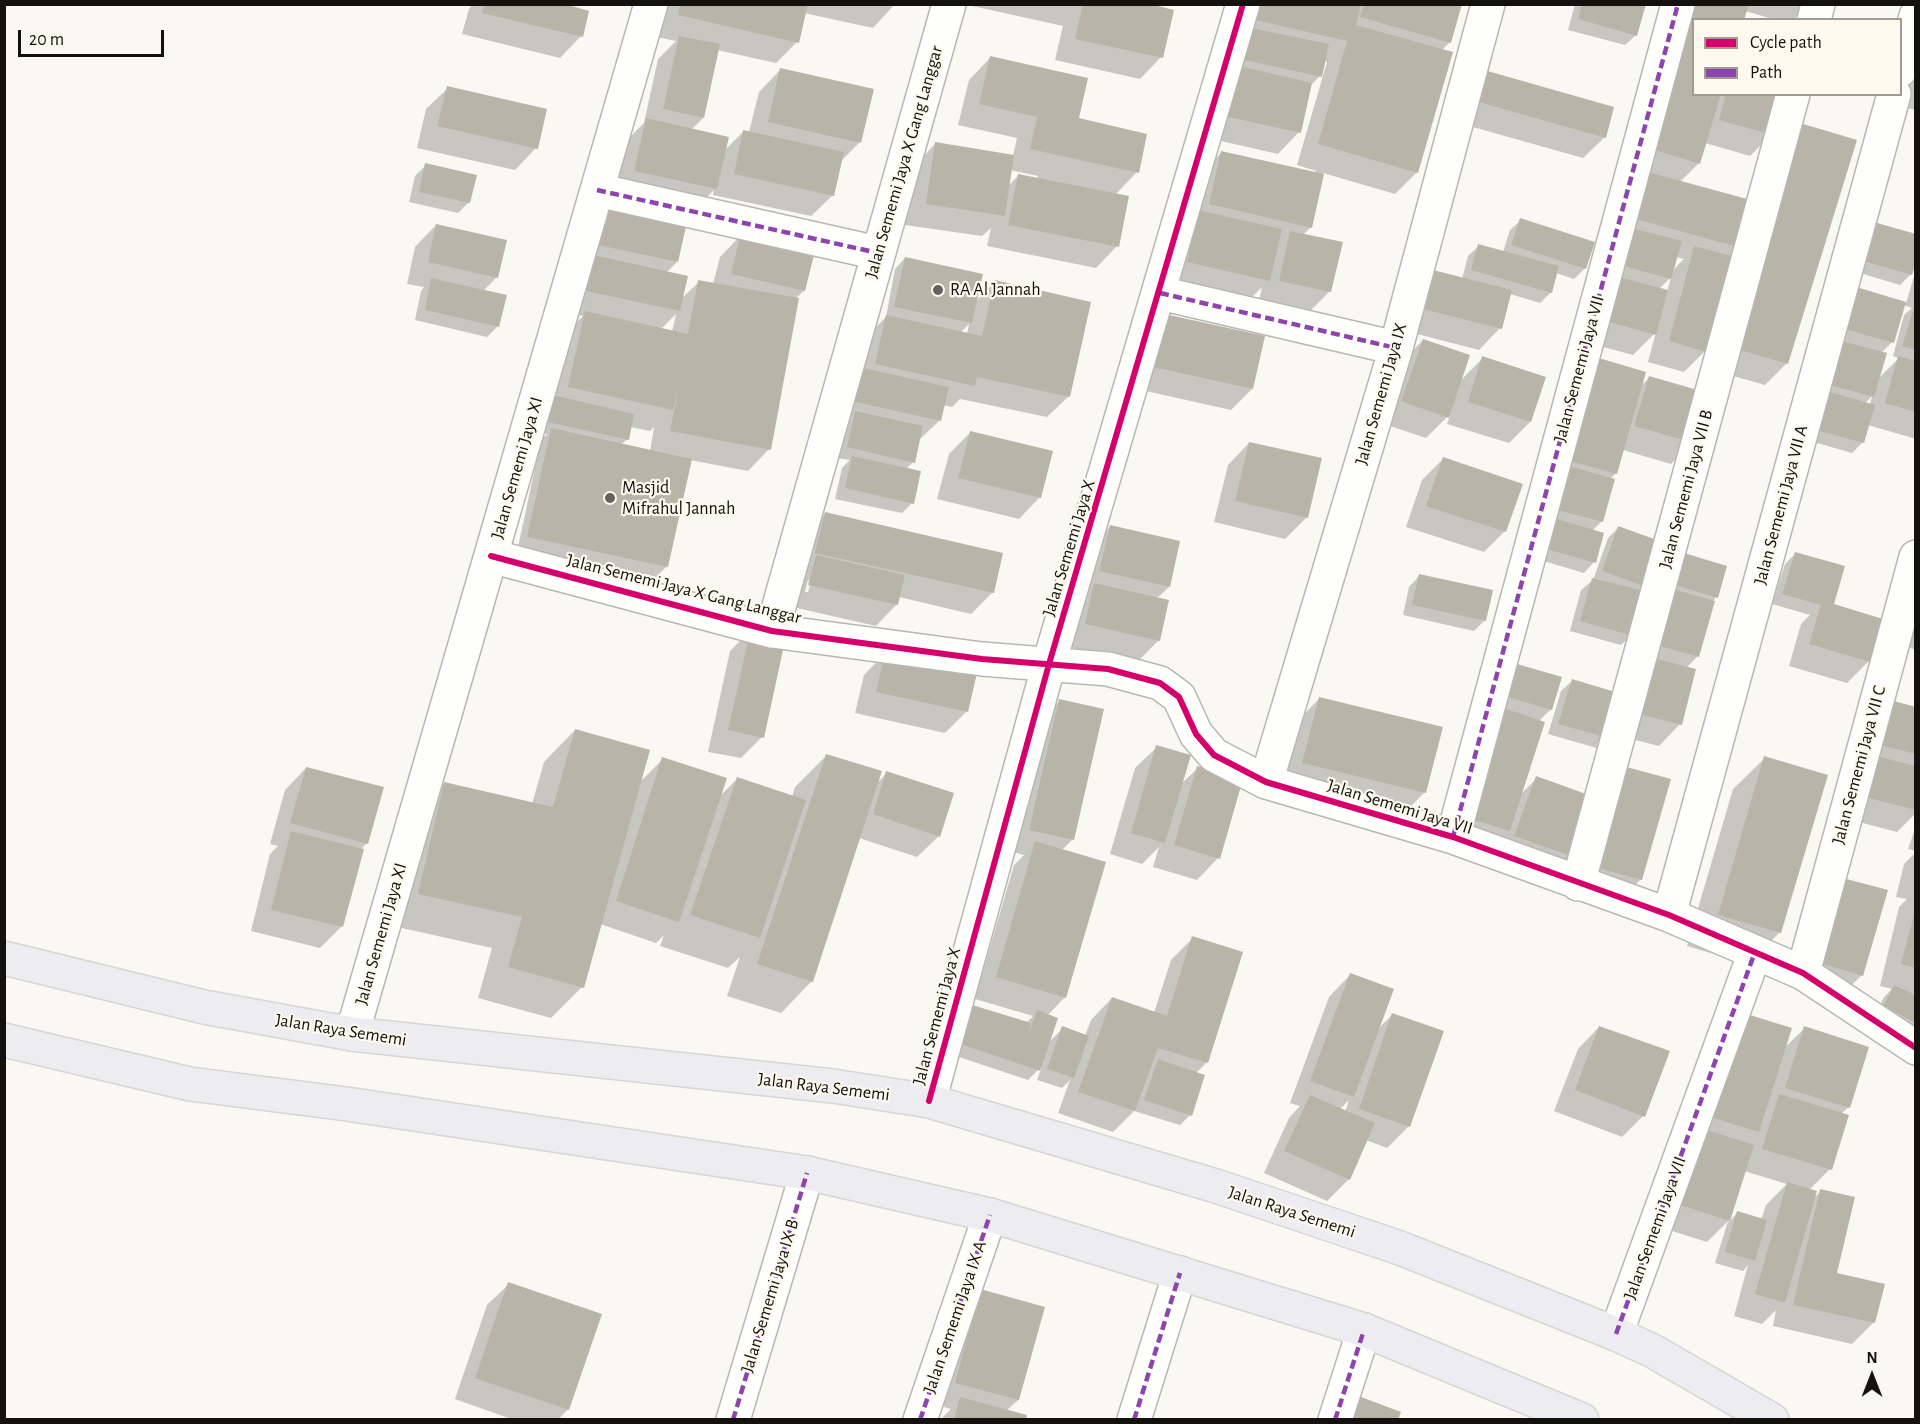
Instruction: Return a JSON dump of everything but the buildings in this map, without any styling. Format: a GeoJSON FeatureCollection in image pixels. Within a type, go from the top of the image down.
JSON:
{"type":"FeatureCollection","features":[{"type":"Feature","properties":{"kind":"main road","name":"Jalan Raya Sememi"},"geometry":{"type":"LineString","coordinates":[[4,958],[204,1007],[352,1034],[833,1086],[929,1101],[1216,1186],[1400,1248],[1617,1334],[1653,1351],[1772,1419]]}},
{"type":"Feature","properties":{"kind":"main road"},"geometry":{"type":"LineString","coordinates":[[4,1040],[190,1084],[359,1105],[807,1173],[990,1215],[1364,1330],[1582,1419]]}},
{"type":"Feature","properties":{"kind":"street","name":"Jalan Sememi Jaya XI"},"geometry":{"type":"LineString","coordinates":[[352,1034],[651,4]]}},
{"type":"Feature","properties":{"kind":"street","name":"Jalan Sememi Jaya X Gang Langgar"},"geometry":{"type":"LineString","coordinates":[[772,631],[949,4]]}},
{"type":"Feature","properties":{"kind":"street","name":"Jalan Sememi Jaya X"},"geometry":{"type":"LineString","coordinates":[[929,1101],[1049,664],[1160,293],[1243,4]]}},
{"type":"Feature","properties":{"kind":"street","name":"Jalan Sememi Jaya IX"},"geometry":{"type":"LineString","coordinates":[[1266,782],[1396,348],[1488,4]]}},
{"type":"Feature","properties":{"kind":"street","name":"Jalan Sememi Jaya VII"},"geometry":{"type":"LineString","coordinates":[[1453,837],[1678,4]]}},
{"type":"Feature","properties":{"kind":"street"},"geometry":{"type":"LineString","coordinates":[[1902,63],[1916,16]]}},
{"type":"Feature","properties":{"kind":"street","name":"Jalan Sememi Jaya VII B"},"geometry":{"type":"LineString","coordinates":[[1578,884],[1792,96]]}},
{"type":"Feature","properties":{"kind":"street","name":"Jalan Sememi Jaya VII A"},"geometry":{"type":"LineString","coordinates":[[1669,915],[1893,96]]}},
{"type":"Feature","properties":{"kind":"street"},"geometry":{"type":"LineString","coordinates":[[597,190],[878,253]]}},
{"type":"Feature","properties":{"kind":"street"},"geometry":{"type":"LineString","coordinates":[[1160,293],[1396,348]]}},
{"type":"Feature","properties":{"kind":"street","name":"Jalan Sememi Jaya X Gang Langgar"},"geometry":{"type":"LineString","coordinates":[[491,556],[772,631],[982,659],[1049,664]]}},
{"type":"Feature","properties":{"kind":"street","name":"Jalan Sememi Jaya VII C"},"geometry":{"type":"LineString","coordinates":[[1803,973],[1916,557]]}},
{"type":"Feature","properties":{"kind":"street","name":"Jalan Sememi Jaya VII"},"geometry":{"type":"LineString","coordinates":[[1049,664],[1108,669],[1160,683],[1179,698],[1196,734],[1214,754],[1266,782],[1453,837],[1669,915],[1803,973],[1916,1048]]}},
{"type":"Feature","properties":{"kind":"street","name":"Jalan Sememi Jaya VII"},"geometry":{"type":"LineString","coordinates":[[1617,1334],[1755,952]]}},
{"type":"Feature","properties":{"kind":"street","name":"Jalan Sememi Jaya IX B"},"geometry":{"type":"LineString","coordinates":[[733,1419],[807,1173]]}},
{"type":"Feature","properties":{"kind":"street","name":"Jalan Sememi Jaya IX A"},"geometry":{"type":"LineString","coordinates":[[920,1419],[990,1215]]}},
{"type":"Feature","properties":{"kind":"street"},"geometry":{"type":"LineString","coordinates":[[1134,1419],[1180,1273]]}},
{"type":"Feature","properties":{"kind":"street"},"geometry":{"type":"LineString","coordinates":[[1335,1419],[1364,1330]]}},
{"type":"Feature","properties":{"kind":"marked path"},"geometry":{"type":"LineString","coordinates":[[1453,837],[1678,4]]}},
{"type":"Feature","properties":{"kind":"marked path"},"geometry":{"type":"LineString","coordinates":[[597,190],[878,253]]}},
{"type":"Feature","properties":{"kind":"marked path"},"geometry":{"type":"LineString","coordinates":[[1160,293],[1396,348]]}},
{"type":"Feature","properties":{"kind":"marked path"},"geometry":{"type":"LineString","coordinates":[[1616,1334],[1755,952]]}},
{"type":"Feature","properties":{"kind":"marked path"},"geometry":{"type":"LineString","coordinates":[[733,1420],[807,1173]]}},
{"type":"Feature","properties":{"kind":"marked path"},"geometry":{"type":"LineString","coordinates":[[920,1420],[990,1215]]}},
{"type":"Feature","properties":{"kind":"marked path"},"geometry":{"type":"LineString","coordinates":[[1134,1420],[1180,1273]]}},
{"type":"Feature","properties":{"kind":"marked path"},"geometry":{"type":"LineString","coordinates":[[1335,1420],[1364,1330]]}},
{"type":"Feature","properties":{"kind":"cycle path"},"geometry":{"type":"LineString","coordinates":[[929,1101],[1049,664],[1243,4]]}},
{"type":"Feature","properties":{"kind":"cycle path"},"geometry":{"type":"LineString","coordinates":[[491,556],[772,631],[982,659],[1108,669],[1160,683],[1179,697],[1196,734],[1214,755],[1266,782],[1453,837],[1669,915],[1803,973],[1916,1048]]}},
{"type":"Feature","properties":{"kind":"place","name":"RA Al Jannah"},"geometry":{"type":"Point","coordinates":[938,290]}},
{"type":"Feature","properties":{"kind":"place","name":"Masjid Mifrahul Jannah"},"geometry":{"type":"Point","coordinates":[610,498]}}]}
